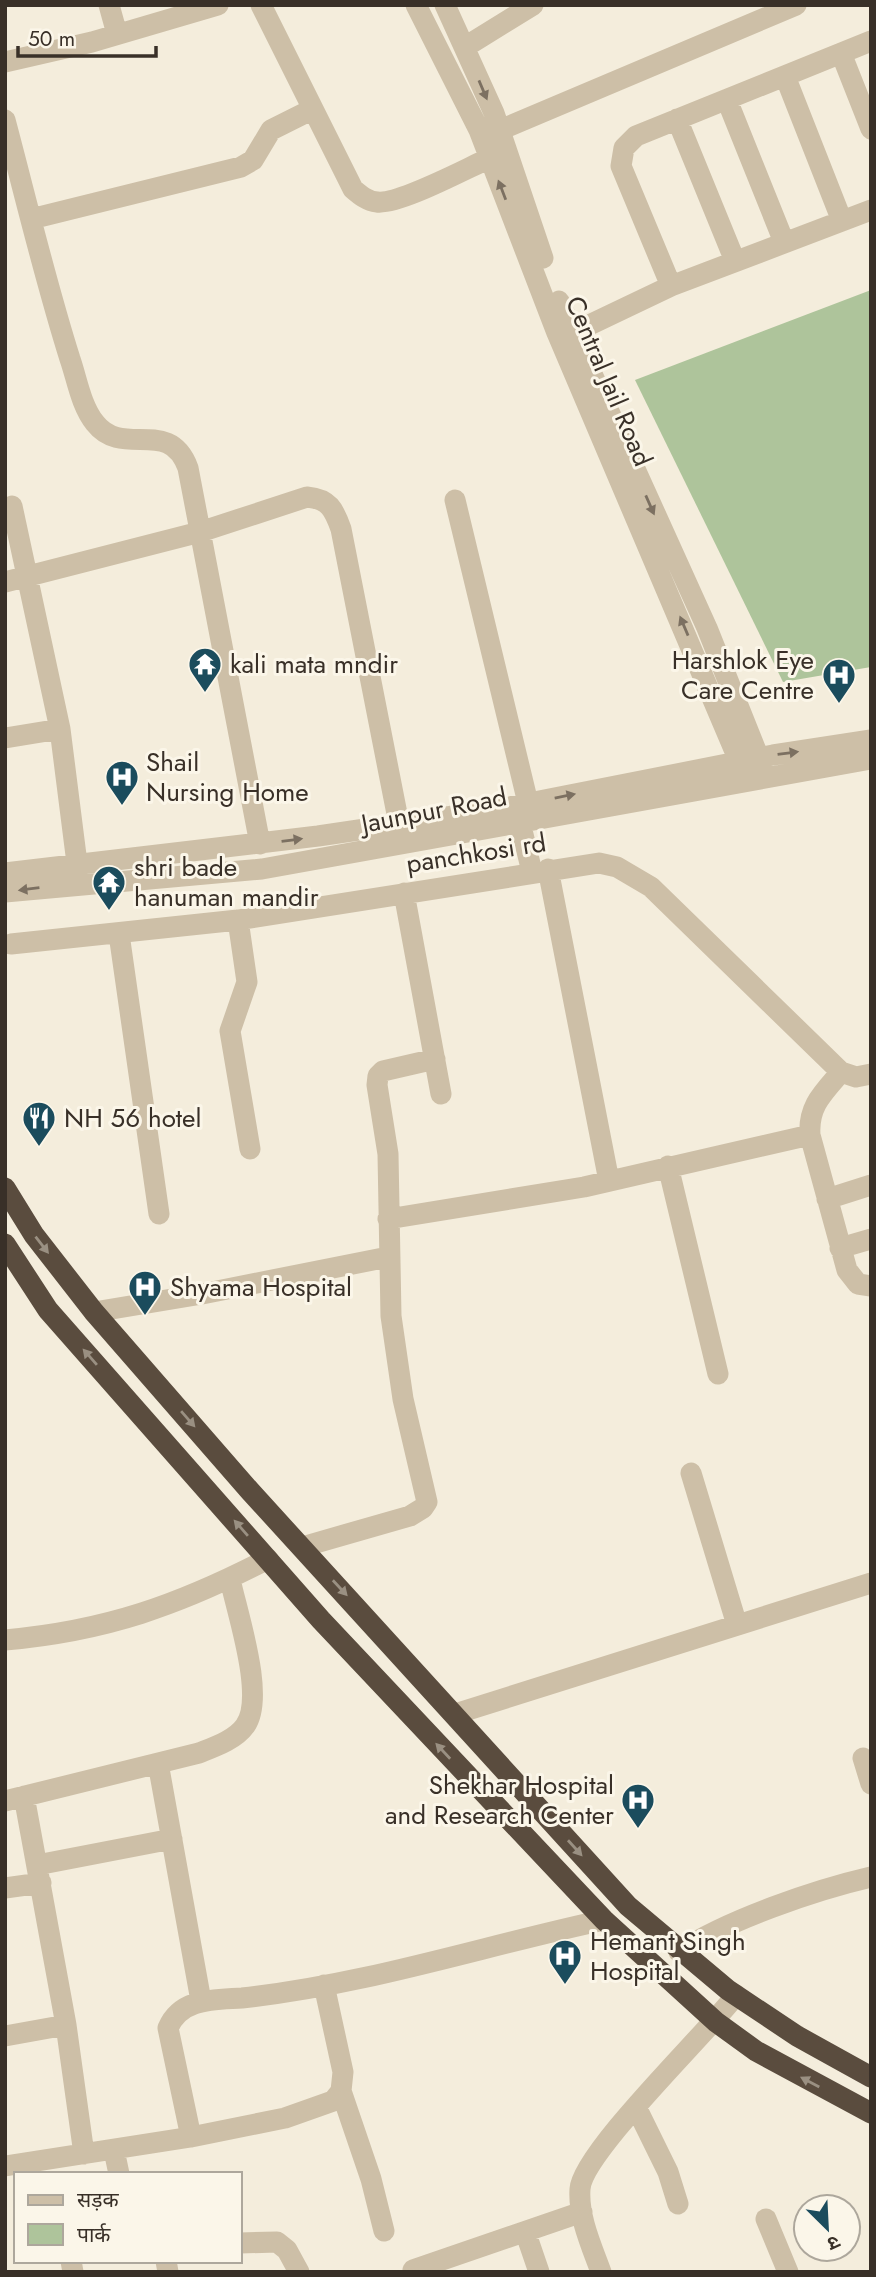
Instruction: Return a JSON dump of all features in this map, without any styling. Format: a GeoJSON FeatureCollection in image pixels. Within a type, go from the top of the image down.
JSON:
{"type":"FeatureCollection","features":[{"type":"Feature","properties":{"kind":"highway"},"geometry":{"type":"LineString","coordinates":[[5,1188],[34,1235],[94,1312],[302,1547],[628,1906],[679,1952],[736,1996],[797,2036],[871,2077]]}},
{"type":"Feature","properties":{"kind":"highway"},"geometry":{"type":"LineString","coordinates":[[5,1244],[48,1310],[268,1559],[604,1920],[716,2022],[767,2058],[871,2113]]}},
{"type":"Feature","properties":{"kind":"street"},"geometry":{"type":"LineString","coordinates":[[109,5],[117,34]]}},
{"type":"Feature","properties":{"kind":"street"},"geometry":{"type":"LineString","coordinates":[[5,62],[218,5]]}},
{"type":"Feature","properties":{"kind":"street"},"geometry":{"type":"LineString","coordinates":[[261,5],[353,189],[363,198],[379,203],[397,200],[490,158]]}},
{"type":"Feature","properties":{"kind":"street","name":"Central Jail Road"},"geometry":{"type":"LineString","coordinates":[[416,5],[443,53],[490,158],[753,769]]}},
{"type":"Feature","properties":{"kind":"street"},"geometry":{"type":"LineString","coordinates":[[445,5],[500,130],[566,336],[671,286],[871,211]]}},
{"type":"Feature","properties":{"kind":"street"},"geometry":{"type":"LineString","coordinates":[[465,47],[533,5]]}},
{"type":"Feature","properties":{"kind":"street"},"geometry":{"type":"LineString","coordinates":[[500,130],[796,5]]}},
{"type":"Feature","properties":{"kind":"street"},"geometry":{"type":"LineString","coordinates":[[671,286],[621,166],[624,148],[636,136],[871,41]]}},
{"type":"Feature","properties":{"kind":"street"},"geometry":{"type":"LineString","coordinates":[[841,53],[871,130]]}},
{"type":"Feature","properties":{"kind":"street"},"geometry":{"type":"LineString","coordinates":[[785,76],[842,221]]}},
{"type":"Feature","properties":{"kind":"street"},"geometry":{"type":"LineString","coordinates":[[727,100],[784,242]]}},
{"type":"Feature","properties":{"kind":"street"},"geometry":{"type":"LineString","coordinates":[[32,219],[241,167],[253,160],[271,130],[313,109]]}},
{"type":"Feature","properties":{"kind":"street"},"geometry":{"type":"LineString","coordinates":[[677,119],[735,261]]}},
{"type":"Feature","properties":{"kind":"street"},"geometry":{"type":"LineString","coordinates":[[5,120],[59,325],[88,412],[106,434],[122,439],[166,441],[177,446],[188,468],[260,844]]}},
{"type":"Feature","properties":{"kind":"street"},"geometry":{"type":"LineString","coordinates":[[5,582],[200,532],[307,497],[322,499],[333,508],[341,529],[399,824]]}},
{"type":"Feature","properties":{"kind":"street"},"geometry":{"type":"LineString","coordinates":[[455,500],[609,1181]]}},
{"type":"Feature","properties":{"kind":"street"},"geometry":{"type":"LineString","coordinates":[[12,506],[60,729],[79,874]]}},
{"type":"Feature","properties":{"kind":"street"},"geometry":{"type":"LineString","coordinates":[[5,738],[60,729]]}},
{"type":"Feature","properties":{"kind":"street","name":"Jaunpur Road"},"geometry":{"type":"LineString","coordinates":[[5,873],[79,874],[262,869],[524,813],[753,769],[871,740]]}},
{"type":"Feature","properties":{"kind":"street","name":"Jaunpur Road"},"geometry":{"type":"LineString","coordinates":[[753,769],[871,759]]}},
{"type":"Feature","properties":{"kind":"street","name":"Jaunpur Road"},"geometry":{"type":"LineString","coordinates":[[5,892],[79,874],[260,844],[399,824],[524,813]]}},
{"type":"Feature","properties":{"kind":"street","name":"panchkosi rd"},"geometry":{"type":"LineString","coordinates":[[11,944],[238,920],[598,863],[617,867],[651,887],[841,1072]]}},
{"type":"Feature","properties":{"kind":"street"},"geometry":{"type":"LineString","coordinates":[[404,893],[441,1094]]}},
{"type":"Feature","properties":{"kind":"street"},"geometry":{"type":"LineString","coordinates":[[238,920],[247,982],[230,1031],[250,1149]]}},
{"type":"Feature","properties":{"kind":"street"},"geometry":{"type":"LineString","coordinates":[[118,934],[159,1214]]}},
{"type":"Feature","properties":{"kind":"street"},"geometry":{"type":"LineString","coordinates":[[302,1547],[410,1516],[424,1508],[427,1502],[403,1399],[391,1315],[388,1154],[378,1076],[396,1067],[435,1059]]}},
{"type":"Feature","properties":{"kind":"street"},"geometry":{"type":"LineString","coordinates":[[871,1074],[856,1077],[841,1072],[814,1104],[809,1117],[810,1135],[840,1248],[851,1277],[858,1284],[871,1286]]}},
{"type":"Feature","properties":{"kind":"street"},"geometry":{"type":"LineString","coordinates":[[388,1219],[530,1197],[810,1135]]}},
{"type":"Feature","properties":{"kind":"street"},"geometry":{"type":"LineString","coordinates":[[668,1166],[718,1374]]}},
{"type":"Feature","properties":{"kind":"street"},"geometry":{"type":"LineString","coordinates":[[827,1199],[871,1185]]}},
{"type":"Feature","properties":{"kind":"street"},"geometry":{"type":"LineString","coordinates":[[840,1248],[871,1239]]}},
{"type":"Feature","properties":{"kind":"street"},"geometry":{"type":"LineString","coordinates":[[94,1312],[388,1257]]}},
{"type":"Feature","properties":{"kind":"street"},"geometry":{"type":"LineString","coordinates":[[691,1473],[737,1625]]}},
{"type":"Feature","properties":{"kind":"street"},"geometry":{"type":"LineString","coordinates":[[5,1640],[114,1622],[170,1606],[268,1559]]}},
{"type":"Feature","properties":{"kind":"street"},"geometry":{"type":"LineString","coordinates":[[85,2154],[66,2025],[39,1874],[15,1799],[158,1763],[224,1743],[245,1727],[253,1711],[254,1691],[230,1578]]}},
{"type":"Feature","properties":{"kind":"street"},"geometry":{"type":"LineString","coordinates":[[456,1714],[871,1583]]}},
{"type":"Feature","properties":{"kind":"street"},"geometry":{"type":"LineString","coordinates":[[863,1758],[871,1784]]}},
{"type":"Feature","properties":{"kind":"street"},"geometry":{"type":"LineString","coordinates":[[158,1763],[201,2001]]}},
{"type":"Feature","properties":{"kind":"street"},"geometry":{"type":"LineString","coordinates":[[5,1888],[39,1874],[172,1839]]}},
{"type":"Feature","properties":{"kind":"street"},"geometry":{"type":"LineString","coordinates":[[679,1952],[710,1932],[845,1883],[871,1877]]}},
{"type":"Feature","properties":{"kind":"street"},"geometry":{"type":"LineString","coordinates":[[191,2137],[168,2028],[173,2017],[185,2007],[201,2001],[264,1995],[324,1985],[604,1920]]}},
{"type":"Feature","properties":{"kind":"street"},"geometry":{"type":"LineString","coordinates":[[324,1985],[342,2071],[341,2091],[371,2179],[384,2231]]}},
{"type":"Feature","properties":{"kind":"street"},"geometry":{"type":"LineString","coordinates":[[601,2272],[582,2212],[580,2187],[588,2167],[636,2107],[716,2022],[736,1996]]}},
{"type":"Feature","properties":{"kind":"street"},"geometry":{"type":"LineString","coordinates":[[5,2036],[66,2025]]}},
{"type":"Feature","properties":{"kind":"street"},"geometry":{"type":"LineString","coordinates":[[5,2166],[51,2166],[85,2154],[191,2137],[317,2110],[333,2101],[341,2091]]}},
{"type":"Feature","properties":{"kind":"street"},"geometry":{"type":"LineString","coordinates":[[636,2107],[668,2172],[678,2204]]}},
{"type":"Feature","properties":{"kind":"street"},"geometry":{"type":"LineString","coordinates":[[114,2150],[119,2172]]}},
{"type":"Feature","properties":{"kind":"street"},"geometry":{"type":"LineString","coordinates":[[413,2270],[526,2234],[582,2212]]}},
{"type":"Feature","properties":{"kind":"street"},"geometry":{"type":"LineString","coordinates":[[766,2219],[788,2272]]}},
{"type":"Feature","properties":{"kind":"street"},"geometry":{"type":"LineString","coordinates":[[526,2234],[538,2272]]}},
{"type":"Feature","properties":{"kind":"street"},"geometry":{"type":"LineString","coordinates":[[242,2243],[277,2242],[286,2250],[299,2272]]}},
{"type":"Feature","properties":{"kind":"green space"},"geometry":{"type":"Polygon","coordinates":[[[871,290],[871,667],[783,682],[635,380],[871,290]]]}},
{"type":"Feature","properties":{"kind":"place","name":"kali mata mndir"},"geometry":{"type":"Point","coordinates":[205,694]}},
{"type":"Feature","properties":{"kind":"place","name":"Harshlok Eye Care Centre"},"geometry":{"type":"Point","coordinates":[839,705]}},
{"type":"Feature","properties":{"kind":"place","name":"Shail Nursing Home"},"geometry":{"type":"Point","coordinates":[122,807]}},
{"type":"Feature","properties":{"kind":"place","name":"shri bade hanuman mandir"},"geometry":{"type":"Point","coordinates":[109,912]}},
{"type":"Feature","properties":{"kind":"place","name":"NH 56 hotel"},"geometry":{"type":"Point","coordinates":[39,1148]}},
{"type":"Feature","properties":{"kind":"place","name":"Shyama Hospital"},"geometry":{"type":"Point","coordinates":[145,1317]}},
{"type":"Feature","properties":{"kind":"place","name":"Shekhar Hospital and Research Center"},"geometry":{"type":"Point","coordinates":[638,1830]}},
{"type":"Feature","properties":{"kind":"place","name":"Hemant Singh Hospital"},"geometry":{"type":"Point","coordinates":[565,1986]}}]}
